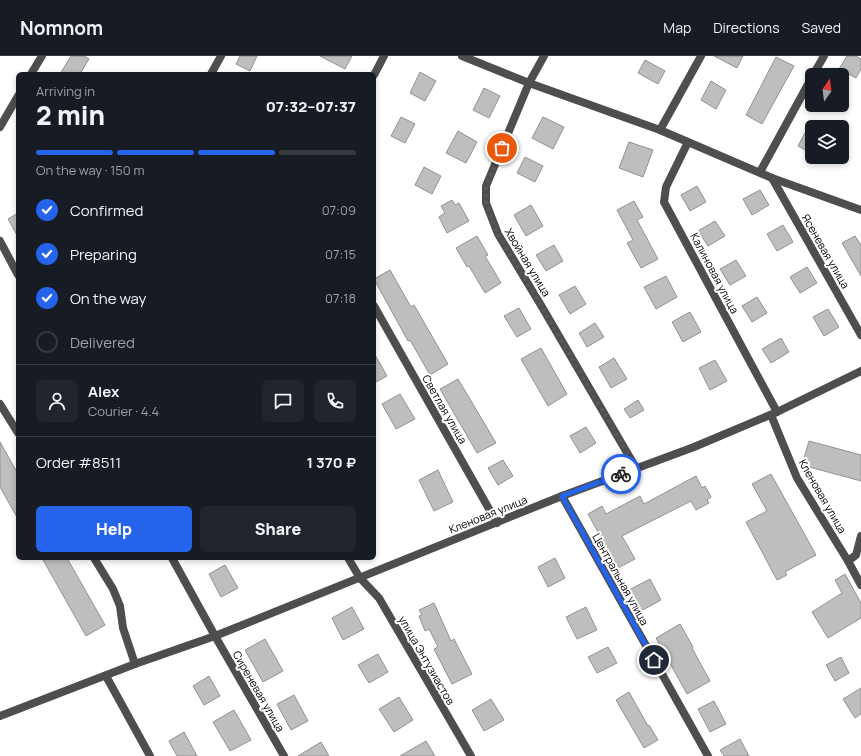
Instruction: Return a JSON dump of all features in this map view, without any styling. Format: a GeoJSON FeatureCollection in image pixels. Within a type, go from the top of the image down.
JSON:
{"type":"FeatureCollection","features":[{"type":"Feature","properties":{"kind":"street"},"geometry":{"type":"LineString","coordinates":[[32,72],[42,56]]}},
{"type":"Feature","properties":{"kind":"street"},"geometry":{"type":"LineString","coordinates":[[212,72],[221,56]]}},
{"type":"Feature","properties":{"kind":"street"},"geometry":{"type":"LineString","coordinates":[[376,72],[384,56]]}},
{"type":"Feature","properties":{"kind":"street"},"geometry":{"type":"LineString","coordinates":[[462,56],[529,83],[660,130],[772,178],[861,210]]}},
{"type":"Feature","properties":{"kind":"street","name":"Хвойная улица"},"geometry":{"type":"LineString","coordinates":[[544,56],[529,83],[486,186],[486,203],[498,234],[636,468]]}},
{"type":"Feature","properties":{"kind":"street"},"geometry":{"type":"LineString","coordinates":[[660,130],[701,56]]}},
{"type":"Feature","properties":{"kind":"street"},"geometry":{"type":"LineString","coordinates":[[817,68],[824,56]]}},
{"type":"Feature","properties":{"kind":"street"},"geometry":{"type":"LineString","coordinates":[[760,172],[805,90]]}},
{"type":"Feature","properties":{"kind":"street"},"geometry":{"type":"LineString","coordinates":[[0,127],[16,99]]}},
{"type":"Feature","properties":{"kind":"street","name":"Калиновая улица"},"geometry":{"type":"LineString","coordinates":[[688,142],[666,188],[664,202],[774,414]]}},
{"type":"Feature","properties":{"kind":"street","name":"Ясеневая улица"},"geometry":{"type":"LineString","coordinates":[[772,178],[861,335]]}},
{"type":"Feature","properties":{"kind":"street"},"geometry":{"type":"LineString","coordinates":[[0,241],[16,271]]}},
{"type":"Feature","properties":{"kind":"street","name":"Светлая улица"},"geometry":{"type":"LineString","coordinates":[[376,310],[497,523]]}},
{"type":"Feature","properties":{"kind":"street","name":"Кленовая улица"},"geometry":{"type":"LineString","coordinates":[[0,716],[135,664],[215,636],[562,496],[694,447],[774,414],[861,371]]}},
{"type":"Feature","properties":{"kind":"street"},"geometry":{"type":"LineString","coordinates":[[0,404],[16,430]]}},
{"type":"Feature","properties":{"kind":"street","name":"Кленовая улица"},"geometry":{"type":"LineString","coordinates":[[774,414],[798,478],[858,575],[861,586]]}},
{"type":"Feature","properties":{"kind":"street","name":"Центральная улица"},"geometry":{"type":"LineString","coordinates":[[562,496],[708,756]]}},
{"type":"Feature","properties":{"kind":"street"},"geometry":{"type":"LineString","coordinates":[[848,561],[856,555],[861,536]]}},
{"type":"Feature","properties":{"kind":"street"},"geometry":{"type":"LineString","coordinates":[[95,560],[113,589],[120,606],[123,628],[135,664]]}},
{"type":"Feature","properties":{"kind":"street","name":"Сиреневая улица"},"geometry":{"type":"LineString","coordinates":[[173,560],[284,756]]}},
{"type":"Feature","properties":{"kind":"street","name":"улица Энтузиастов"},"geometry":{"type":"LineString","coordinates":[[349,560],[360,578],[378,598],[471,756]]}},
{"type":"Feature","properties":{"kind":"street"},"geometry":{"type":"LineString","coordinates":[[106,676],[150,756]]}},
{"type":"Feature","properties":{"kind":"building"},"geometry":{"type":"Polygon","coordinates":[[[71,56],[84,56],[89,59],[81,72],[61,72],[71,56]]]}},
{"type":"Feature","properties":{"kind":"building"},"geometry":{"type":"Polygon","coordinates":[[[240,56],[257,56],[250,71],[236,64],[240,56]]]}},
{"type":"Feature","properties":{"kind":"building"},"geometry":{"type":"Polygon","coordinates":[[[320,56],[352,56],[345,69],[320,56]]]}},
{"type":"Feature","properties":{"kind":"building"},"geometry":{"type":"Polygon","coordinates":[[[714,56],[743,56],[737,68],[714,56]]]}},
{"type":"Feature","properties":{"kind":"building"},"geometry":{"type":"Polygon","coordinates":[[[847,56],[856,56],[861,59],[861,69],[856,78],[849,74],[849,68],[840,68],[847,56]]]}},
{"type":"Feature","properties":{"kind":"building"},"geometry":{"type":"Polygon","coordinates":[[[776,57],[794,66],[762,124],[746,115],[776,57]]]}},
{"type":"Feature","properties":{"kind":"building"},"geometry":{"type":"Polygon","coordinates":[[[645,60],[665,71],[658,84],[638,73],[645,60]]]}},
{"type":"Feature","properties":{"kind":"building"},"geometry":{"type":"Polygon","coordinates":[[[420,72],[436,81],[425,101],[410,93],[420,72]]]}},
{"type":"Feature","properties":{"kind":"building"},"geometry":{"type":"Polygon","coordinates":[[[711,81],[726,90],[716,109],[701,100],[711,81]]]}},
{"type":"Feature","properties":{"kind":"building"},"geometry":{"type":"Polygon","coordinates":[[[484,88],[500,96],[489,118],[473,110],[484,88]]]}},
{"type":"Feature","properties":{"kind":"building"},"geometry":{"type":"Polygon","coordinates":[[[401,117],[415,124],[405,143],[391,136],[401,117]]]}},
{"type":"Feature","properties":{"kind":"building"},"geometry":{"type":"Polygon","coordinates":[[[543,117],[564,127],[553,149],[532,138],[543,117]]]}},
{"type":"Feature","properties":{"kind":"building"},"geometry":{"type":"Polygon","coordinates":[[[458,131],[477,142],[466,163],[446,153],[458,131]]]}},
{"type":"Feature","properties":{"kind":"building"},"geometry":{"type":"Polygon","coordinates":[[[805,133],[805,150],[798,146],[805,133]]]}},
{"type":"Feature","properties":{"kind":"building"},"geometry":{"type":"Polygon","coordinates":[[[629,142],[653,150],[643,177],[619,168],[629,142]]]}},
{"type":"Feature","properties":{"kind":"building"},"geometry":{"type":"Polygon","coordinates":[[[525,157],[543,166],[535,182],[517,173],[525,157]]]}},
{"type":"Feature","properties":{"kind":"building"},"geometry":{"type":"Polygon","coordinates":[[[424,167],[441,176],[432,194],[415,185],[424,167]]]}},
{"type":"Feature","properties":{"kind":"building"},"geometry":{"type":"Polygon","coordinates":[[[697,186],[706,202],[690,211],[681,195],[697,186]]]}},
{"type":"Feature","properties":{"kind":"building"},"geometry":{"type":"Polygon","coordinates":[[[760,190],[769,205],[752,215],[743,199],[760,190]]]}},
{"type":"Feature","properties":{"kind":"building"},"geometry":{"type":"Polygon","coordinates":[[[452,200],[455,205],[459,203],[469,221],[447,233],[439,217],[445,213],[441,206],[452,200]]]}},
{"type":"Feature","properties":{"kind":"building"},"geometry":{"type":"Polygon","coordinates":[[[634,201],[643,217],[637,220],[658,259],[641,268],[627,243],[633,240],[617,210],[634,201]]]}},
{"type":"Feature","properties":{"kind":"building"},"geometry":{"type":"Polygon","coordinates":[[[531,205],[543,226],[526,236],[514,215],[531,205]]]}},
{"type":"Feature","properties":{"kind":"building"},"geometry":{"type":"Polygon","coordinates":[[[16,214],[16,233],[8,219],[16,214]]]}},
{"type":"Feature","properties":{"kind":"building"},"geometry":{"type":"Polygon","coordinates":[[[715,221],[725,236],[708,246],[698,231],[715,221]]]}},
{"type":"Feature","properties":{"kind":"building"},"geometry":{"type":"Polygon","coordinates":[[[783,225],[793,242],[777,251],[767,234],[783,225]]]}},
{"type":"Feature","properties":{"kind":"building"},"geometry":{"type":"Polygon","coordinates":[[[477,236],[488,255],[485,256],[501,283],[485,293],[456,248],[477,236]]]}},
{"type":"Feature","properties":{"kind":"building"},"geometry":{"type":"Polygon","coordinates":[[[855,236],[861,245],[861,276],[842,243],[855,236]]]}},
{"type":"Feature","properties":{"kind":"building"},"geometry":{"type":"Polygon","coordinates":[[[554,245],[563,261],[546,271],[536,255],[554,245]]]}},
{"type":"Feature","properties":{"kind":"building"},"geometry":{"type":"Polygon","coordinates":[[[736,260],[746,276],[730,285],[720,269],[736,260]]]}},
{"type":"Feature","properties":{"kind":"building"},"geometry":{"type":"Polygon","coordinates":[[[807,267],[817,283],[800,293],[790,277],[807,267]]]}},
{"type":"Feature","properties":{"kind":"building"},"geometry":{"type":"Polygon","coordinates":[[[390,270],[411,307],[414,305],[448,364],[430,375],[410,340],[408,341],[376,283],[376,278],[390,270]]]}},
{"type":"Feature","properties":{"kind":"building"},"geometry":{"type":"Polygon","coordinates":[[[666,276],[677,297],[656,309],[644,287],[666,276]]]}},
{"type":"Feature","properties":{"kind":"building"},"geometry":{"type":"Polygon","coordinates":[[[575,286],[586,304],[570,314],[559,295],[575,286]]]}},
{"type":"Feature","properties":{"kind":"building"},"geometry":{"type":"Polygon","coordinates":[[[757,297],[767,313],[752,322],[742,306],[757,297]]]}},
{"type":"Feature","properties":{"kind":"building"},"geometry":{"type":"Polygon","coordinates":[[[519,308],[531,329],[517,337],[504,316],[519,308]]]}},
{"type":"Feature","properties":{"kind":"building"},"geometry":{"type":"Polygon","coordinates":[[[828,309],[839,327],[824,336],[813,317],[828,309]]]}},
{"type":"Feature","properties":{"kind":"building"},"geometry":{"type":"Polygon","coordinates":[[[690,312],[701,332],[683,342],[672,322],[690,312]]]}},
{"type":"Feature","properties":{"kind":"building"},"geometry":{"type":"Polygon","coordinates":[[[595,323],[604,337],[587,347],[579,333],[595,323]]]}},
{"type":"Feature","properties":{"kind":"building"},"geometry":{"type":"Polygon","coordinates":[[[781,338],[789,352],[771,363],[762,349],[781,338]]]}},
{"type":"Feature","properties":{"kind":"building"},"geometry":{"type":"Polygon","coordinates":[[[541,348],[567,394],[548,406],[521,359],[541,348]]]}},
{"type":"Feature","properties":{"kind":"building"},"geometry":{"type":"Polygon","coordinates":[[[376,357],[387,376],[376,382],[376,357]]]}},
{"type":"Feature","properties":{"kind":"building"},"geometry":{"type":"Polygon","coordinates":[[[614,358],[627,379],[611,388],[599,367],[614,358]]]}},
{"type":"Feature","properties":{"kind":"building"},"geometry":{"type":"Polygon","coordinates":[[[715,360],[727,381],[710,390],[699,368],[715,360]]]}},
{"type":"Feature","properties":{"kind":"building"},"geometry":{"type":"Polygon","coordinates":[[[458,379],[496,443],[477,453],[440,389],[458,379]]]}},
{"type":"Feature","properties":{"kind":"building"},"geometry":{"type":"Polygon","coordinates":[[[400,394],[415,419],[396,429],[382,404],[400,394]]]}},
{"type":"Feature","properties":{"kind":"building"},"geometry":{"type":"Polygon","coordinates":[[[638,400],[644,410],[630,418],[624,409],[638,400]]]}},
{"type":"Feature","properties":{"kind":"building"},"geometry":{"type":"Polygon","coordinates":[[[586,427],[596,443],[580,453],[570,436],[586,427]]]}},
{"type":"Feature","properties":{"kind":"building"},"geometry":{"type":"Polygon","coordinates":[[[809,441],[861,455],[861,481],[802,465],[809,441]]]}},
{"type":"Feature","properties":{"kind":"building"},"geometry":{"type":"Polygon","coordinates":[[[0,442],[16,470],[16,515],[0,487],[0,442]]]}},
{"type":"Feature","properties":{"kind":"building"},"geometry":{"type":"Polygon","coordinates":[[[503,460],[513,476],[498,485],[488,468],[503,460]]]}},
{"type":"Feature","properties":{"kind":"building"},"geometry":{"type":"Polygon","coordinates":[[[438,470],[453,502],[434,511],[419,480],[438,470]]]}},
{"type":"Feature","properties":{"kind":"building"},"geometry":{"type":"Polygon","coordinates":[[[771,474],[816,555],[785,572],[787,575],[777,580],[746,522],[767,511],[752,484],[771,474]]]}},
{"type":"Feature","properties":{"kind":"building"},"geometry":{"type":"Polygon","coordinates":[[[696,476],[702,488],[705,486],[711,497],[707,500],[709,503],[696,510],[691,501],[622,536],[635,559],[618,568],[588,514],[602,506],[606,514],[640,496],[644,504],[696,476]]]}},
{"type":"Feature","properties":{"kind":"building"},"geometry":{"type":"Polygon","coordinates":[[[555,558],[565,578],[548,587],[538,567],[555,558]]]}},
{"type":"Feature","properties":{"kind":"building"},"geometry":{"type":"Polygon","coordinates":[[[43,560],[68,560],[105,625],[86,636],[43,560]]]}},
{"type":"Feature","properties":{"kind":"building"},"geometry":{"type":"Polygon","coordinates":[[[225,565],[238,588],[221,597],[209,574],[225,565]]]}},
{"type":"Feature","properties":{"kind":"building"},"geometry":{"type":"Polygon","coordinates":[[[845,574],[861,603],[861,618],[828,638],[812,612],[842,593],[835,580],[845,574]]]}},
{"type":"Feature","properties":{"kind":"building"},"geometry":{"type":"Polygon","coordinates":[[[650,579],[661,600],[641,611],[629,590],[650,579]]]}},
{"type":"Feature","properties":{"kind":"building"},"geometry":{"type":"Polygon","coordinates":[[[434,603],[451,641],[454,639],[472,674],[452,684],[434,649],[438,647],[429,629],[425,631],[419,616],[422,615],[419,610],[434,603]]]}},
{"type":"Feature","properties":{"kind":"building"},"geometry":{"type":"Polygon","coordinates":[[[352,607],[364,629],[343,640],[332,618],[352,607]]]}},
{"type":"Feature","properties":{"kind":"building"},"geometry":{"type":"Polygon","coordinates":[[[586,607],[597,630],[577,639],[566,617],[586,607]]]}},
{"type":"Feature","properties":{"kind":"building"},"geometry":{"type":"Polygon","coordinates":[[[680,624],[710,681],[687,694],[656,638],[680,624]]]}},
{"type":"Feature","properties":{"kind":"building"},"geometry":{"type":"Polygon","coordinates":[[[265,639],[283,671],[263,682],[245,650],[265,639]]]}},
{"type":"Feature","properties":{"kind":"building"},"geometry":{"type":"Polygon","coordinates":[[[608,647],[617,663],[597,673],[588,657],[608,647]]]}},
{"type":"Feature","properties":{"kind":"building"},"geometry":{"type":"Polygon","coordinates":[[[378,654],[388,672],[369,683],[358,665],[378,654]]]}},
{"type":"Feature","properties":{"kind":"building"},"geometry":{"type":"Polygon","coordinates":[[[841,657],[849,673],[835,681],[826,665],[841,657]]]}},
{"type":"Feature","properties":{"kind":"building"},"geometry":{"type":"Polygon","coordinates":[[[209,676],[220,696],[204,705],[193,686],[209,676]]]}},
{"type":"Feature","properties":{"kind":"building"},"geometry":{"type":"Polygon","coordinates":[[[861,688],[861,714],[855,718],[843,699],[861,688]]]}},
{"type":"Feature","properties":{"kind":"building"},"geometry":{"type":"Polygon","coordinates":[[[629,692],[648,726],[649,725],[658,740],[644,748],[616,700],[629,692]]]}},
{"type":"Feature","properties":{"kind":"building"},"geometry":{"type":"Polygon","coordinates":[[[294,695],[308,721],[291,730],[277,704],[294,695]]]}},
{"type":"Feature","properties":{"kind":"building"},"geometry":{"type":"Polygon","coordinates":[[[399,697],[413,720],[394,732],[379,709],[399,697]]]}},
{"type":"Feature","properties":{"kind":"building"},"geometry":{"type":"Polygon","coordinates":[[[491,699],[504,720],[484,731],[472,710],[491,699]]]}},
{"type":"Feature","properties":{"kind":"building"},"geometry":{"type":"Polygon","coordinates":[[[714,701],[726,724],[710,732],[698,709],[714,701]]]}},
{"type":"Feature","properties":{"kind":"building"},"geometry":{"type":"Polygon","coordinates":[[[234,710],[251,740],[230,751],[213,722],[234,710]]]}},
{"type":"Feature","properties":{"kind":"building"},"geometry":{"type":"Polygon","coordinates":[[[184,732],[197,756],[177,756],[169,741],[184,732]]]}},
{"type":"Feature","properties":{"kind":"building"},"geometry":{"type":"Polygon","coordinates":[[[740,739],[749,756],[724,756],[720,750],[740,739]]]}},
{"type":"Feature","properties":{"kind":"building"},"geometry":{"type":"Polygon","coordinates":[[[426,741],[435,756],[400,756],[426,741]]]}},
{"type":"Feature","properties":{"kind":"building"},"geometry":{"type":"Polygon","coordinates":[[[321,742],[329,756],[298,756],[321,742]]]}},
{"type":"Feature","properties":{"kind":"way so far"},"geometry":{"type":"LineString","coordinates":[[502,148],[486,186],[486,203],[498,234],[636,468],[621,474]]}},
{"type":"Feature","properties":{"kind":"route"},"geometry":{"type":"LineString","coordinates":[[621,474],[562,496],[654,660]]}}]}
